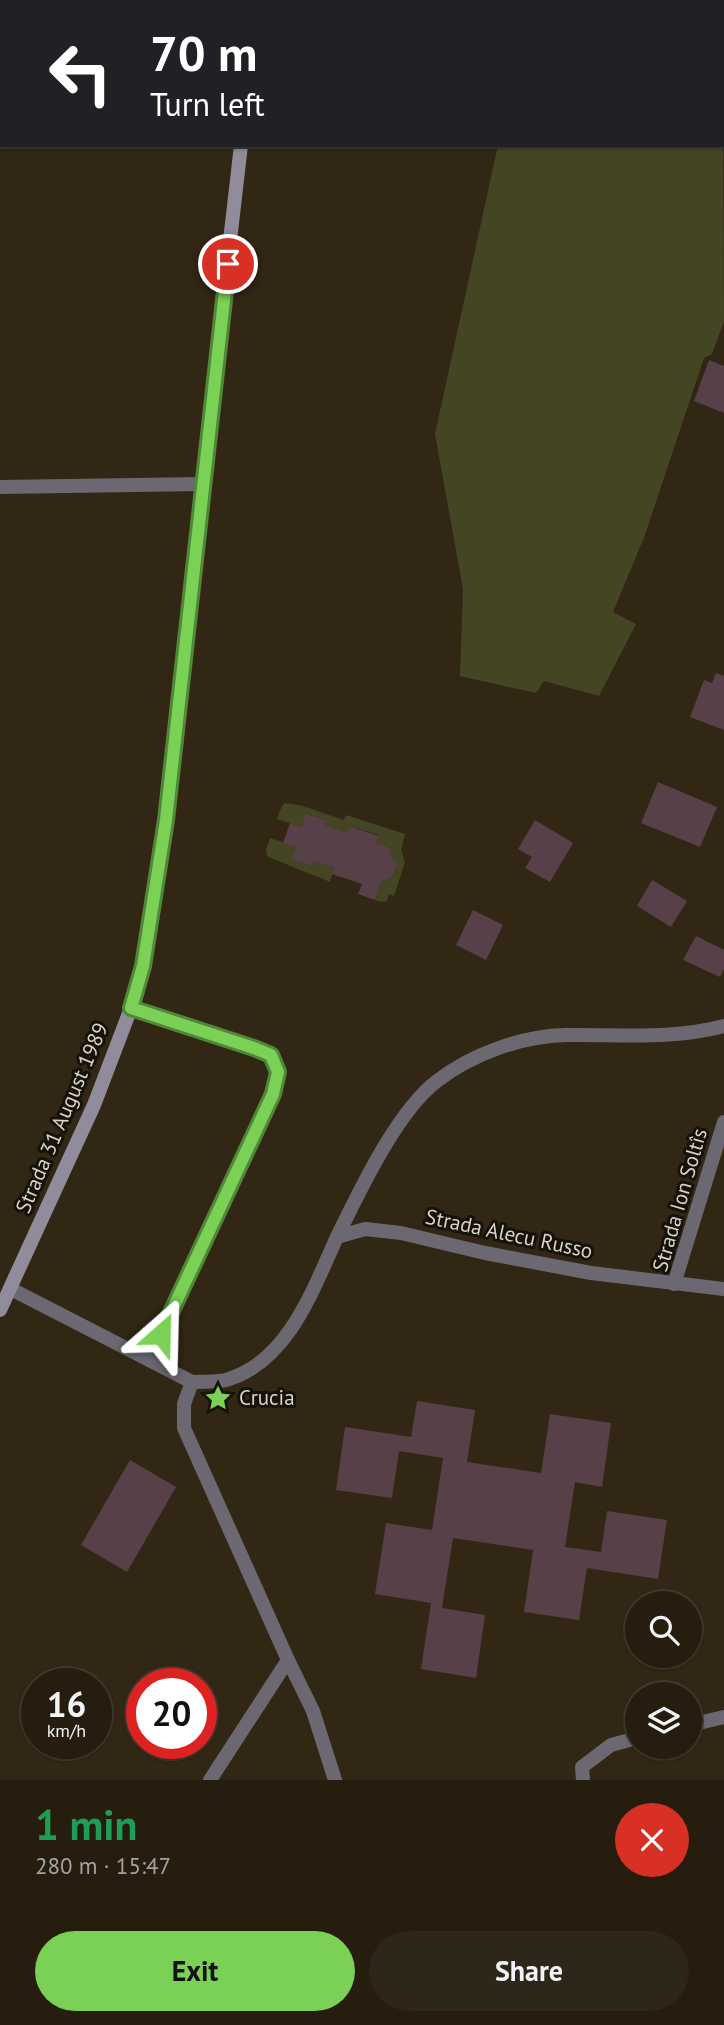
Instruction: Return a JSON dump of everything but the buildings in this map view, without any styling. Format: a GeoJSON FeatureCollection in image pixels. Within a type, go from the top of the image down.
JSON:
{"type":"FeatureCollection","features":[{"type":"Feature","properties":{"kind":"main road","name":"Strada 31 August 1989"},"geometry":{"type":"LineString","coordinates":[[0,1310],[94,1105],[131,1008],[143,966],[165,833],[242,147]]}},
{"type":"Feature","properties":{"kind":"street"},"geometry":{"type":"LineString","coordinates":[[0,487],[202,484]]}},
{"type":"Feature","properties":{"kind":"street"},"geometry":{"type":"LineString","coordinates":[[131,1008],[271,1055],[278,1072],[273,1094],[149,1358]]}},
{"type":"Feature","properties":{"kind":"street"},"geometry":{"type":"LineString","coordinates":[[11,1289],[192,1382],[228,1380],[259,1364],[291,1330],[361,1188],[409,1110],[436,1082],[470,1060],[513,1044],[563,1035],[649,1036],[696,1033],[724,1026]]}},
{"type":"Feature","properties":{"kind":"street","name":"Strada Ion Soltîs"},"geometry":{"type":"LineString","coordinates":[[724,1122],[674,1284],[724,1289]]}},
{"type":"Feature","properties":{"kind":"street","name":"Strada Alecu Russo"},"geometry":{"type":"LineString","coordinates":[[337,1237],[365,1229],[401,1233],[485,1253],[592,1273],[674,1284]]}},
{"type":"Feature","properties":{"kind":"street"},"geometry":{"type":"LineString","coordinates":[[192,1382],[184,1404],[184,1428],[313,1711],[335,1780]]}},
{"type":"Feature","properties":{"kind":"street"},"geometry":{"type":"LineString","coordinates":[[210,1780],[288,1660]]}},
{"type":"Feature","properties":{"kind":"street"},"geometry":{"type":"LineString","coordinates":[[702,1722],[724,1717]]}},
{"type":"Feature","properties":{"kind":"street"},"geometry":{"type":"LineString","coordinates":[[583,1780],[582,1767],[611,1745],[625,1741]]}},
{"type":"Feature","properties":{"kind":"green space"},"geometry":{"type":"Polygon","coordinates":[[[498,147],[723,147],[724,321],[712,354],[704,358],[645,535],[613,612],[636,624],[599,696],[544,681],[536,693],[460,676],[463,589],[435,434],[498,147]]]}},
{"type":"Feature","properties":{"kind":"green space"},"geometry":{"type":"Polygon","coordinates":[[[285,803],[303,806],[344,820],[346,815],[405,834],[401,850],[405,862],[394,896],[389,894],[387,901],[375,900],[381,882],[391,878],[398,864],[390,855],[392,848],[376,843],[379,835],[351,826],[348,833],[325,825],[327,820],[307,814],[302,827],[277,819],[285,803]]]}},
{"type":"Feature","properties":{"kind":"green space"},"geometry":{"type":"Polygon","coordinates":[[[270,838],[296,847],[292,859],[312,866],[314,861],[334,868],[330,882],[267,856],[266,849],[270,838]]]}},
{"type":"Feature","properties":{"kind":"place","name":"Crucia"},"geometry":{"type":"Point","coordinates":[218,1398]}},
{"type":"Feature","properties":{"kind":"route"},"geometry":{"type":"LineString","coordinates":[[161,1334],[273,1094],[278,1072],[271,1055],[131,1008],[143,966],[163,845],[228,264]]}}]}
